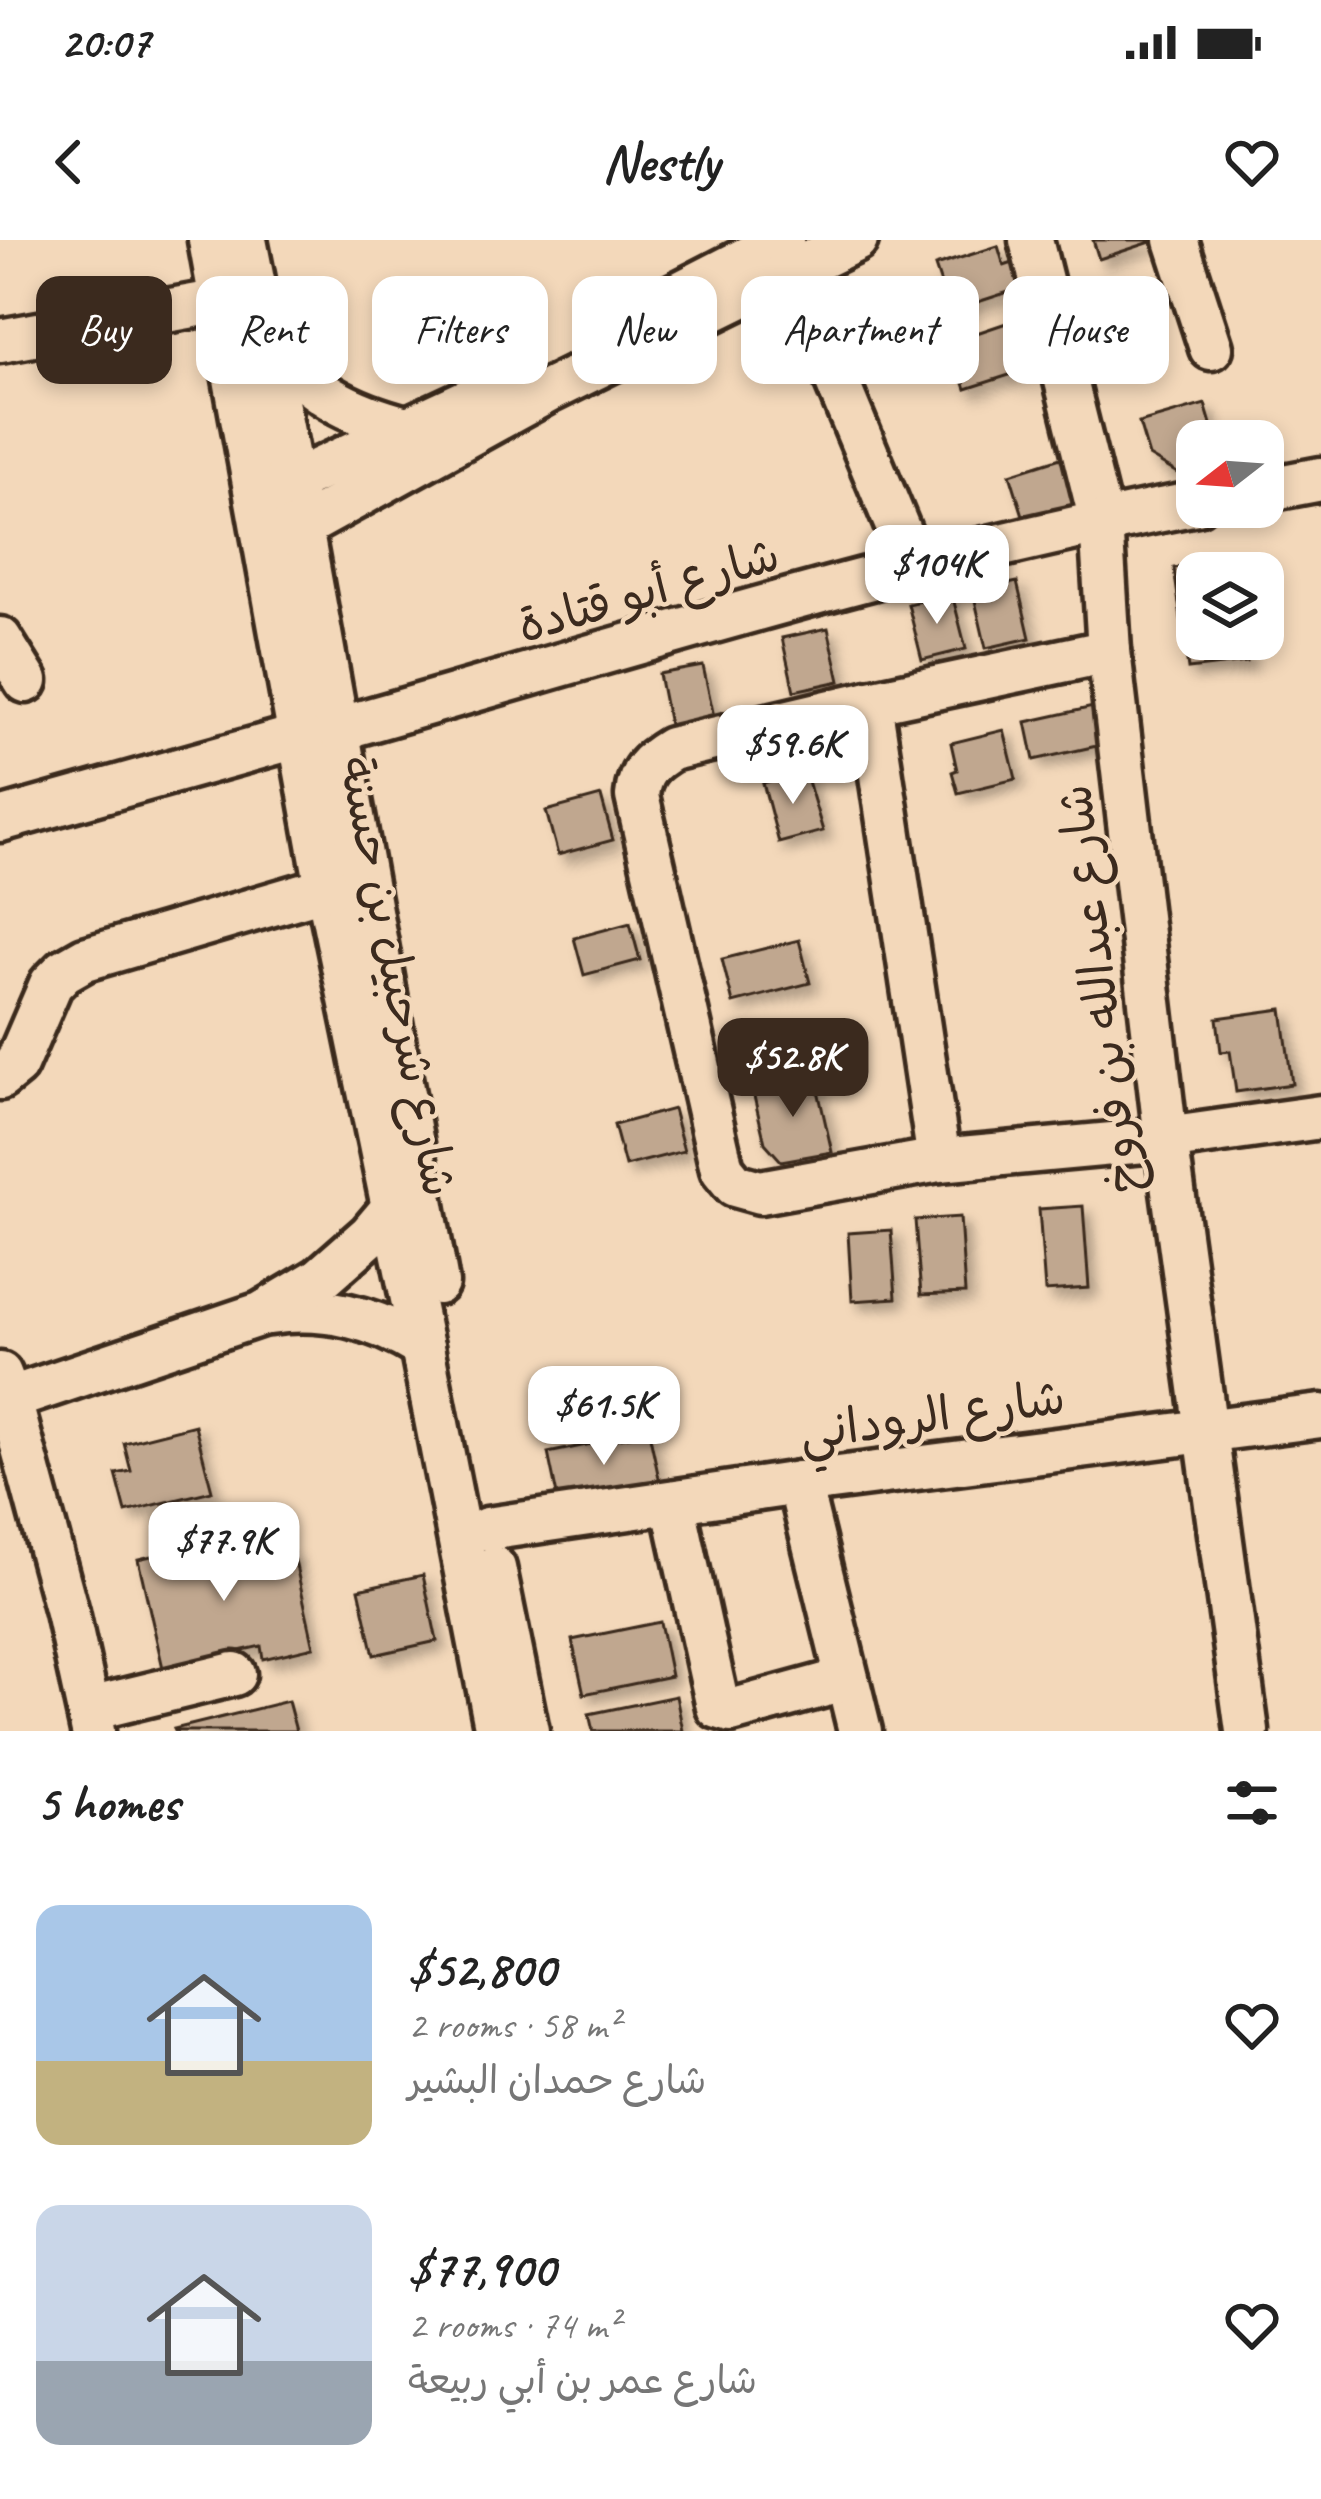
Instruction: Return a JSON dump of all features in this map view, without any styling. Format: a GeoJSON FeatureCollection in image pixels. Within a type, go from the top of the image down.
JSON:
{"type":"FeatureCollection","features":[{"type":"Feature","properties":{"kind":"street","name":"شارع شرحبيل بن حسنة"},"geometry":{"type":"LineString","coordinates":[[210,240],[216,276]]}},
{"type":"Feature","properties":{"kind":"street","name":"شارع شرحبيل بن حسنة"},"geometry":{"type":"LineString","coordinates":[[245,240],[252,276]]}},
{"type":"Feature","properties":{"kind":"street"},"geometry":{"type":"LineString","coordinates":[[275,490],[783,248],[856,240]]}},
{"type":"Feature","properties":{"kind":"street"},"geometry":{"type":"LineString","coordinates":[[1176,240],[1211,348]]}},
{"type":"Feature","properties":{"kind":"street","name":"شارع عبدالله بن فروخ"},"geometry":{"type":"LineString","coordinates":[[1030,241],[1101,521],[1109,651],[1166,1139],[1247,1731]]}},
{"type":"Feature","properties":{"kind":"street"},"geometry":{"type":"LineString","coordinates":[[283,534],[548,391],[783,248]]}},
{"type":"Feature","properties":{"kind":"street"},"geometry":{"type":"LineString","coordinates":[[783,248],[914,567]]}},
{"type":"Feature","properties":{"kind":"street"},"geometry":{"type":"LineString","coordinates":[[0,341],[196,306]]}},
{"type":"Feature","properties":{"kind":"street","name":"شارع شرحبيل بن حسنة"},"geometry":{"type":"LineString","coordinates":[[245,384],[275,490],[319,732],[527,1731]]}},
{"type":"Feature","properties":{"kind":"street","name":"شارع شرحبيل بن حسنة"},"geometry":{"type":"LineString","coordinates":[[269,384],[275,490]]}},
{"type":"Feature","properties":{"kind":"street"},"geometry":{"type":"LineString","coordinates":[[308,384],[340,405],[410,429]]}},
{"type":"Feature","properties":{"kind":"street"},"geometry":{"type":"LineString","coordinates":[[1284,489],[1320,486]]}},
{"type":"Feature","properties":{"kind":"street"},"geometry":{"type":"LineString","coordinates":[[310,583],[360,495]]}},
{"type":"Feature","properties":{"kind":"street","name":"شارع أبو قتادة"},"geometry":{"type":"LineString","coordinates":[[0,820],[914,567],[1176,507]]}},
{"type":"Feature","properties":{"kind":"street","name":"شارع شرحبيل بن حسنة"},"geometry":{"type":"LineString","coordinates":[[283,534],[310,583],[327,887],[496,1731]]}},
{"type":"Feature","properties":{"kind":"street"},"geometry":{"type":"LineString","coordinates":[[0,639],[26,681]]}},
{"type":"Feature","properties":{"kind":"street"},"geometry":{"type":"LineString","coordinates":[[1109,651],[671,749],[646,768],[637,796],[722,1169],[735,1184],[760,1192],[939,1160],[1166,1139],[1321,1117]]}},
{"type":"Feature","properties":{"kind":"street"},"geometry":{"type":"LineString","coordinates":[[870,702],[939,1160]]}},
{"type":"Feature","properties":{"kind":"street"},"geometry":{"type":"LineString","coordinates":[[0,1078],[16,1065],[51,984],[64,971],[85,959],[327,887]]}},
{"type":"Feature","properties":{"kind":"street"},"geometry":{"type":"LineString","coordinates":[[262,1314],[333,1269],[392,1209]]}},
{"type":"Feature","properties":{"kind":"street"},"geometry":{"type":"LineString","coordinates":[[234,1674],[92,1720],[3,1392],[262,1314],[290,1310],[372,1321],[422,1347]]}},
{"type":"Feature","properties":{"kind":"street","name":"شارع الروداني"},"geometry":{"type":"LineString","coordinates":[[487,1529],[1321,1416]]}},
{"type":"Feature","properties":{"kind":"street"},"geometry":{"type":"LineString","coordinates":[[800,1483],[860,1731]]}},
{"type":"Feature","properties":{"kind":"street"},"geometry":{"type":"LineString","coordinates":[[673,1502],[718,1706],[731,1711],[847,1679]]}},
{"type":"Feature","properties":{"kind":"building"},"geometry":{"type":"Polygon","coordinates":[[[1093,240],[1157,240],[1099,259],[1093,240]]]}},
{"type":"Feature","properties":{"kind":"building"},"geometry":{"type":"Polygon","coordinates":[[[998,246],[1004,266],[1016,262],[1020,276],[1003,276],[1003,294],[979,302],[979,276],[938,276],[935,266],[998,246]]]}},
{"type":"Feature","properties":{"kind":"building"},"geometry":{"type":"Polygon","coordinates":[[[1003,324],[1003,377],[966,389],[964,384],[979,384],[979,332],[1003,324]]]}},
{"type":"Feature","properties":{"kind":"building"},"geometry":{"type":"Polygon","coordinates":[[[1205,404],[1210,420],[1176,420],[1176,472],[1149,456],[1139,423],[1205,404]]]}},
{"type":"Feature","properties":{"kind":"building"},"geometry":{"type":"Polygon","coordinates":[[[1070,455],[1086,505],[1026,525],[1010,474],[1070,455]]]}},
{"type":"Feature","properties":{"kind":"building"},"geometry":{"type":"Polygon","coordinates":[[[1017,582],[1030,638],[986,648],[973,592],[1017,582]]]}},
{"type":"Feature","properties":{"kind":"building"},"geometry":{"type":"Polygon","coordinates":[[[952,594],[966,649],[922,660],[908,604],[952,594]]]}},
{"type":"Feature","properties":{"kind":"building"},"geometry":{"type":"Polygon","coordinates":[[[828,628],[840,681],[794,691],[782,638],[828,628]]]}},
{"type":"Feature","properties":{"kind":"building"},"geometry":{"type":"Polygon","coordinates":[[[1187,660],[1247,660],[1247,662],[1188,669],[1187,660]]]}},
{"type":"Feature","properties":{"kind":"building"},"geometry":{"type":"Polygon","coordinates":[[[703,666],[715,721],[670,730],[659,674],[703,666]]]}},
{"type":"Feature","properties":{"kind":"building"},"geometry":{"type":"Polygon","coordinates":[[[1093,707],[1101,745],[1034,760],[1026,722],[1093,707]]]}},
{"type":"Feature","properties":{"kind":"building"},"geometry":{"type":"Polygon","coordinates":[[[1004,730],[1016,779],[958,793],[951,743],[1004,730]]]}},
{"type":"Feature","properties":{"kind":"building"},"geometry":{"type":"Polygon","coordinates":[[[805,771],[823,831],[779,843],[763,783],[805,771]]]}},
{"type":"Feature","properties":{"kind":"building"},"geometry":{"type":"Polygon","coordinates":[[[601,796],[613,840],[558,855],[546,811],[601,796]]]}},
{"type":"Feature","properties":{"kind":"building"},"geometry":{"type":"Polygon","coordinates":[[[630,923],[640,960],[584,975],[574,938],[630,923]]]}},
{"type":"Feature","properties":{"kind":"building"},"geometry":{"type":"Polygon","coordinates":[[[799,940],[810,983],[733,1003],[722,959],[799,940]]]}},
{"type":"Feature","properties":{"kind":"building"},"geometry":{"type":"Polygon","coordinates":[[[1282,1009],[1292,1084],[1236,1092],[1230,1051],[1221,1052],[1217,1018],[1282,1009]]]}},
{"type":"Feature","properties":{"kind":"building"},"geometry":{"type":"Polygon","coordinates":[[[815,1077],[832,1152],[781,1161],[765,1143],[753,1092],[815,1077]]]}},
{"type":"Feature","properties":{"kind":"building"},"geometry":{"type":"Polygon","coordinates":[[[673,1109],[684,1151],[625,1166],[614,1125],[673,1109]]]}},
{"type":"Feature","properties":{"kind":"building"},"geometry":{"type":"Polygon","coordinates":[[[1083,1206],[1089,1288],[1045,1291],[1039,1209],[1083,1206]]]}},
{"type":"Feature","properties":{"kind":"building"},"geometry":{"type":"Polygon","coordinates":[[[960,1217],[965,1293],[921,1295],[915,1220],[960,1217]]]}},
{"type":"Feature","properties":{"kind":"building"},"geometry":{"type":"Polygon","coordinates":[[[891,1230],[896,1298],[852,1301],[848,1233],[891,1230]]]}},
{"type":"Feature","properties":{"kind":"building"},"geometry":{"type":"Polygon","coordinates":[[[195,1425],[212,1491],[126,1512],[116,1474],[131,1471],[124,1443],[195,1425]]]}},
{"type":"Feature","properties":{"kind":"building"},"geometry":{"type":"Polygon","coordinates":[[[649,1432],[660,1483],[559,1505],[548,1453],[649,1432]]]}},
{"type":"Feature","properties":{"kind":"building"},"geometry":{"type":"Polygon","coordinates":[[[224,1539],[230,1566],[293,1552],[314,1647],[263,1659],[261,1646],[163,1668],[138,1559],[224,1539]]]}},
{"type":"Feature","properties":{"kind":"building"},"geometry":{"type":"Polygon","coordinates":[[[423,1575],[437,1641],[374,1655],[359,1589],[423,1575]]]}},
{"type":"Feature","properties":{"kind":"building"},"geometry":{"type":"Polygon","coordinates":[[[660,1622],[671,1676],[584,1694],[572,1640],[660,1622]]]}},
{"type":"Feature","properties":{"kind":"building"},"geometry":{"type":"Polygon","coordinates":[[[676,1696],[683,1731],[593,1731],[589,1714],[676,1696]]]}},
{"type":"Feature","properties":{"kind":"building"},"geometry":{"type":"Polygon","coordinates":[[[288,1701],[296,1731],[174,1729],[288,1701]]]}}]}
